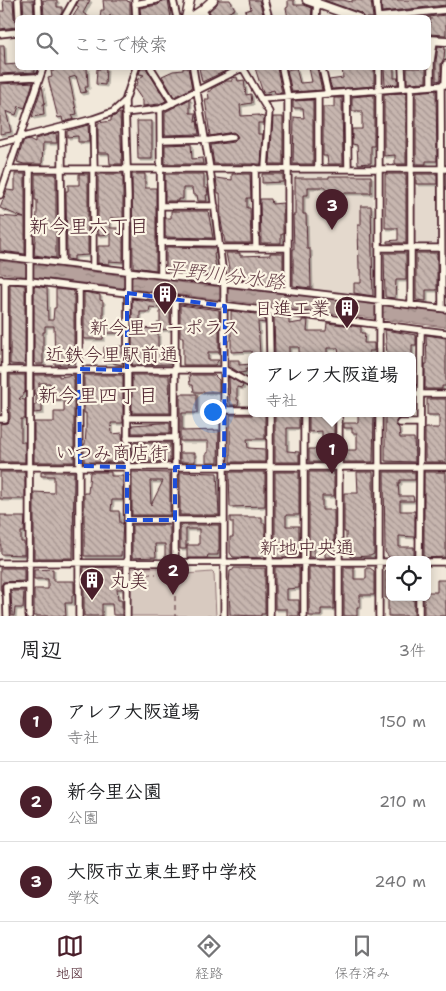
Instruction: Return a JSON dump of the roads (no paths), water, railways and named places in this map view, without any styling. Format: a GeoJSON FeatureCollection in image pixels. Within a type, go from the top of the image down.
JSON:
{"type":"FeatureCollection","features":[{"type":"Feature","properties":{"kind":"main road"},"geometry":{"type":"LineString","coordinates":[[187,15],[190,0]]}},
{"type":"Feature","properties":{"kind":"main road"},"geometry":{"type":"LineString","coordinates":[[194,15],[213,0]]}},
{"type":"Feature","properties":{"kind":"main road"},"geometry":{"type":"LineString","coordinates":[[307,0],[317,1],[345,15]]}},
{"type":"Feature","properties":{"kind":"main road"},"geometry":{"type":"LineString","coordinates":[[431,40],[446,42]]}},
{"type":"Feature","properties":{"kind":"street"},"geometry":{"type":"LineString","coordinates":[[18,0],[19,15]]}},
{"type":"Feature","properties":{"kind":"street"},"geometry":{"type":"LineString","coordinates":[[38,0],[39,15]]}},
{"type":"Feature","properties":{"kind":"street"},"geometry":{"type":"LineString","coordinates":[[66,15],[74,0]]}},
{"type":"Feature","properties":{"kind":"street"},"geometry":{"type":"LineString","coordinates":[[136,15],[135,2],[157,0]]}},
{"type":"Feature","properties":{"kind":"street"},"geometry":{"type":"LineString","coordinates":[[173,0],[176,15]]}},
{"type":"Feature","properties":{"kind":"street"},"geometry":{"type":"LineString","coordinates":[[264,0],[268,15]]}},
{"type":"Feature","properties":{"kind":"street"},"geometry":{"type":"LineString","coordinates":[[376,0],[378,15]]}},
{"type":"Feature","properties":{"kind":"street"},"geometry":{"type":"LineString","coordinates":[[316,15],[317,1]]}},
{"type":"Feature","properties":{"kind":"street"},"geometry":{"type":"LineString","coordinates":[[202,10],[206,15]]}},
{"type":"Feature","properties":{"kind":"street"},"geometry":{"type":"LineString","coordinates":[[399,15],[446,10]]}},
{"type":"Feature","properties":{"kind":"street"},"geometry":{"type":"LineString","coordinates":[[0,34],[15,32]]}},
{"type":"Feature","properties":{"kind":"street"},"geometry":{"type":"LineString","coordinates":[[431,40],[431,86]]}},
{"type":"Feature","properties":{"kind":"street"},"geometry":{"type":"LineString","coordinates":[[0,256],[444,309],[441,248],[446,64]]}},
{"type":"Feature","properties":{"kind":"street"},"geometry":{"type":"LineString","coordinates":[[0,195],[42,70]]}},
{"type":"Feature","properties":{"kind":"street"},"geometry":{"type":"LineString","coordinates":[[127,616],[127,169],[125,101],[135,70]]}},
{"type":"Feature","properties":{"kind":"street"},"geometry":{"type":"LineString","coordinates":[[152,70],[173,102]]}},
{"type":"Feature","properties":{"kind":"street"},"geometry":{"type":"LineString","coordinates":[[193,70],[210,169],[224,284],[224,616]]}},
{"type":"Feature","properties":{"kind":"street"},"geometry":{"type":"LineString","coordinates":[[125,113],[160,109],[239,70]]}},
{"type":"Feature","properties":{"kind":"street"},"geometry":{"type":"LineString","coordinates":[[244,70],[269,112],[264,168]]}},
{"type":"Feature","properties":{"kind":"street"},"geometry":{"type":"LineString","coordinates":[[282,70],[288,97],[288,290]]}},
{"type":"Feature","properties":{"kind":"street"},"geometry":{"type":"LineString","coordinates":[[322,70],[328,94]]}},
{"type":"Feature","properties":{"kind":"street"},"geometry":{"type":"LineString","coordinates":[[379,70],[379,352]]}},
{"type":"Feature","properties":{"kind":"street"},"geometry":{"type":"LineString","coordinates":[[402,70],[403,88]]}},
{"type":"Feature","properties":{"kind":"street"},"geometry":{"type":"LineString","coordinates":[[0,79],[35,76],[39,80]]}},
{"type":"Feature","properties":{"kind":"street"},"geometry":{"type":"LineString","coordinates":[[261,100],[444,85]]}},
{"type":"Feature","properties":{"kind":"street"},"geometry":{"type":"LineString","coordinates":[[411,305],[412,87]]}},
{"type":"Feature","properties":{"kind":"street"},"geometry":{"type":"LineString","coordinates":[[348,92],[348,169]]}},
{"type":"Feature","properties":{"kind":"street"},"geometry":{"type":"LineString","coordinates":[[318,95],[318,169]]}},
{"type":"Feature","properties":{"kind":"street"},"geometry":{"type":"LineString","coordinates":[[0,143],[93,119],[113,112],[125,101]]}},
{"type":"Feature","properties":{"kind":"street"},"geometry":{"type":"LineString","coordinates":[[160,109],[162,169],[161,275]]}},
{"type":"Feature","properties":{"kind":"street"},"geometry":{"type":"LineString","coordinates":[[93,119],[93,266]]}},
{"type":"Feature","properties":{"kind":"street"},"geometry":{"type":"LineString","coordinates":[[62,127],[62,263]]}},
{"type":"Feature","properties":{"kind":"street"},"geometry":{"type":"LineString","coordinates":[[161,140],[205,140],[233,137]]}},
{"type":"Feature","properties":{"kind":"street"},"geometry":{"type":"LineString","coordinates":[[255,168],[256,248]]}},
{"type":"Feature","properties":{"kind":"street"},"geometry":{"type":"LineString","coordinates":[[9,169],[443,169]]}},
{"type":"Feature","properties":{"kind":"street"},"geometry":{"type":"LineString","coordinates":[[29,616],[30,170]]}},
{"type":"Feature","properties":{"kind":"street"},"geometry":{"type":"LineString","coordinates":[[161,206],[214,206]]}},
{"type":"Feature","properties":{"kind":"street"},"geometry":{"type":"LineString","coordinates":[[161,242],[256,248],[288,248]]}},
{"type":"Feature","properties":{"kind":"street"},"geometry":{"type":"LineString","coordinates":[[380,248],[441,248]]}},
{"type":"Feature","properties":{"kind":"street"},"geometry":{"type":"LineString","coordinates":[[0,419],[5,419],[2,279],[30,280],[79,288],[127,292],[175,300],[446,333]]}},
{"type":"Feature","properties":{"kind":"street"},"geometry":{"type":"LineString","coordinates":[[79,288],[79,616]]}},
{"type":"Feature","properties":{"kind":"street"},"geometry":{"type":"LineString","coordinates":[[175,300],[175,564]]}},
{"type":"Feature","properties":{"kind":"street"},"geometry":{"type":"LineString","coordinates":[[269,311],[270,352]]}},
{"type":"Feature","properties":{"kind":"street"},"geometry":{"type":"LineString","coordinates":[[419,556],[421,330]]}},
{"type":"Feature","properties":{"kind":"street","name":"近鉄今里駅前通"},"geometry":{"type":"LineString","coordinates":[[3,370],[224,370]]}},
{"type":"Feature","properties":{"kind":"street"},"geometry":{"type":"LineString","coordinates":[[224,370],[248,382]]}},
{"type":"Feature","properties":{"kind":"street"},"geometry":{"type":"LineString","coordinates":[[416,394],[446,394]]}},
{"type":"Feature","properties":{"kind":"street"},"geometry":{"type":"LineString","coordinates":[[224,410],[248,410]]}},
{"type":"Feature","properties":{"kind":"street"},"geometry":{"type":"LineString","coordinates":[[270,417],[270,616]]}},
{"type":"Feature","properties":{"kind":"street"},"geometry":{"type":"LineString","coordinates":[[304,417],[304,616]]}},
{"type":"Feature","properties":{"kind":"street"},"geometry":{"type":"LineString","coordinates":[[338,417],[339,616]]}},
{"type":"Feature","properties":{"kind":"street"},"geometry":{"type":"LineString","coordinates":[[379,417],[379,616]]}},
{"type":"Feature","properties":{"kind":"street"},"geometry":{"type":"LineString","coordinates":[[126,418],[175,418]]}},
{"type":"Feature","properties":{"kind":"street"},"geometry":{"type":"LineString","coordinates":[[400,424],[420,423]]}},
{"type":"Feature","properties":{"kind":"street"},"geometry":{"type":"LineString","coordinates":[[127,438],[175,438]]}},
{"type":"Feature","properties":{"kind":"street","name":"いつみ商店街"},"geometry":{"type":"LineString","coordinates":[[0,467],[446,467]]}},
{"type":"Feature","properties":{"kind":"street"},"geometry":{"type":"LineString","coordinates":[[127,520],[224,520]]}},
{"type":"Feature","properties":{"kind":"street","name":"新地中央通"},"geometry":{"type":"LineString","coordinates":[[0,562],[175,564],[224,562],[386,562]]}},
{"type":"Feature","properties":{"kind":"street"},"geometry":{"type":"LineString","coordinates":[[431,562],[446,562]]}},
{"type":"Feature","properties":{"kind":"street"},"geometry":{"type":"LineString","coordinates":[[7,616],[6,586],[29,586]]}},
{"type":"Feature","properties":{"kind":"street"},"geometry":{"type":"LineString","coordinates":[[419,601],[419,616]]}},
{"type":"Feature","properties":{"kind":"water","name":"平野川分水路"},"geometry":{"type":"Polygon","coordinates":[[[0,261],[374,303],[446,313],[446,327],[0,273],[0,261]]]}},
{"type":"Feature","properties":{"kind":"place","name":"大阪市立東生野中学校"},"geometry":{"type":"Point","coordinates":[332,230]}},
{"type":"Feature","properties":{"kind":"place","name":"新今里コーポラス"},"geometry":{"type":"Point","coordinates":[165,315]}},
{"type":"Feature","properties":{"kind":"place","name":"日進工業"},"geometry":{"type":"Point","coordinates":[347,329]}},
{"type":"Feature","properties":{"kind":"place","name":"アレフ大阪道場"},"geometry":{"type":"Point","coordinates":[332,474]}},
{"type":"Feature","properties":{"kind":"place","name":"新今里公園"},"geometry":{"type":"Point","coordinates":[173,595]}},
{"type":"Feature","properties":{"kind":"place","name":"丸美"},"geometry":{"type":"Point","coordinates":[92,601]}},
{"type":"Feature","properties":{"kind":"district","name":"新今里六丁目"},"geometry":{"type":"Point","coordinates":[89,226]}},
{"type":"Feature","properties":{"kind":"district","name":"新今里四丁目"},"geometry":{"type":"Point","coordinates":[98,395]}}]}
